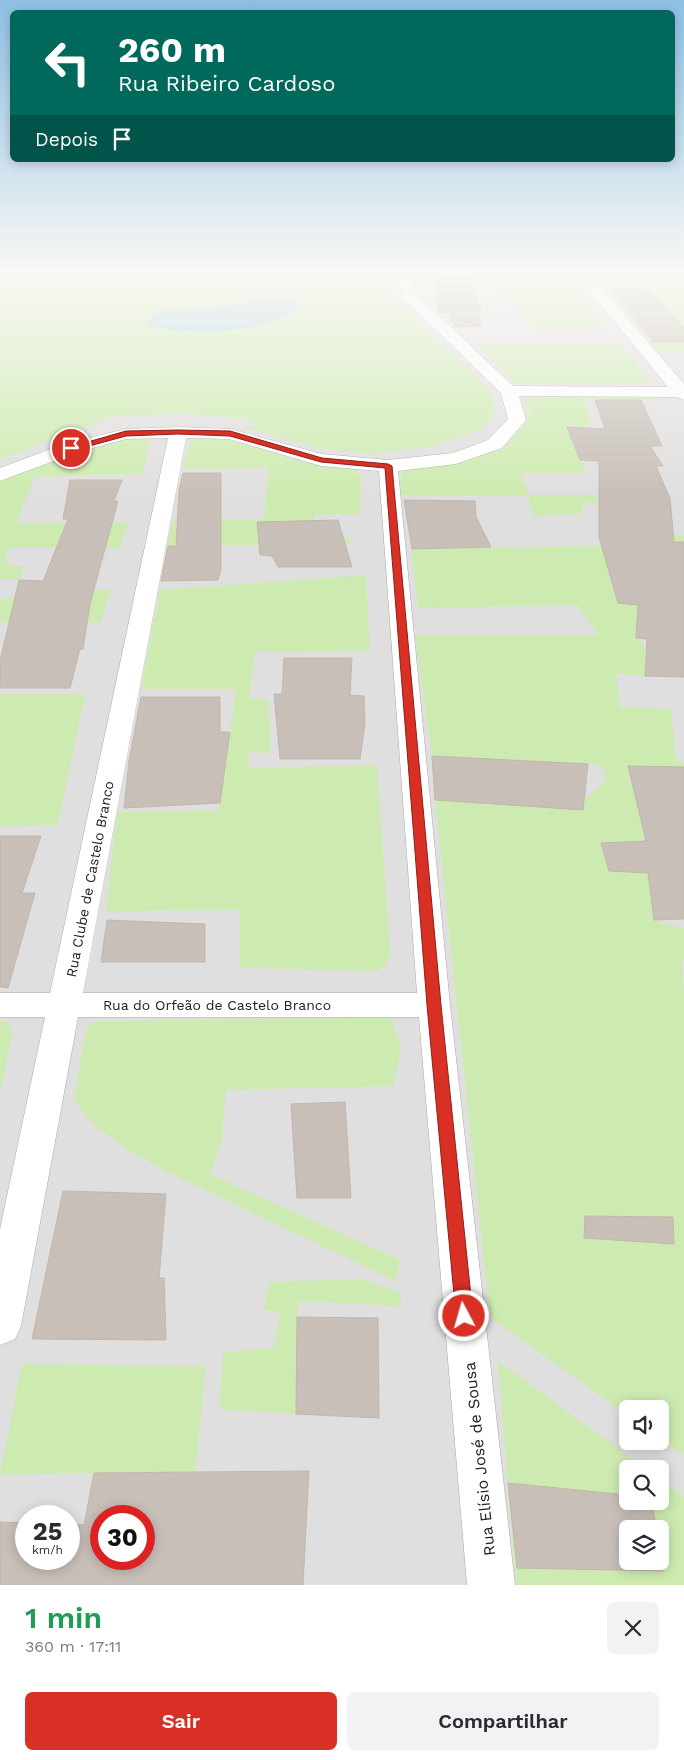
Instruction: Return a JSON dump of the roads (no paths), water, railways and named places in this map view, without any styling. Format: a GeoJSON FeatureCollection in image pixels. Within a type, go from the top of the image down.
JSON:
{"type":"FeatureCollection","features":[{"type":"Feature","properties":{"kind":"street"},"geometry":{"type":"LineString","coordinates":[[0,476],[71,448],[126,434],[178,432],[230,434],[321,460],[388,466],[456,458],[495,444],[518,420],[509,391],[463,347]]}},
{"type":"Feature","properties":{"kind":"street"},"geometry":{"type":"LineString","coordinates":[[644,347],[683,394]]}},
{"type":"Feature","properties":{"kind":"street"},"geometry":{"type":"LineString","coordinates":[[509,391],[683,394]]}},
{"type":"Feature","properties":{"kind":"street","name":"Rua Clube de Castelo Branco"},"geometry":{"type":"LineString","coordinates":[[0,1326],[66,1004],[178,432]]}},
{"type":"Feature","properties":{"kind":"street","name":"Rua Elísio José de Sousa"},"geometry":{"type":"LineString","coordinates":[[388,466],[434,1005],[491,1585]]}},
{"type":"Feature","properties":{"kind":"street","name":"Rua do Orfeão de Castelo Branco"},"geometry":{"type":"LineString","coordinates":[[0,1005],[434,1005]]}}]}
